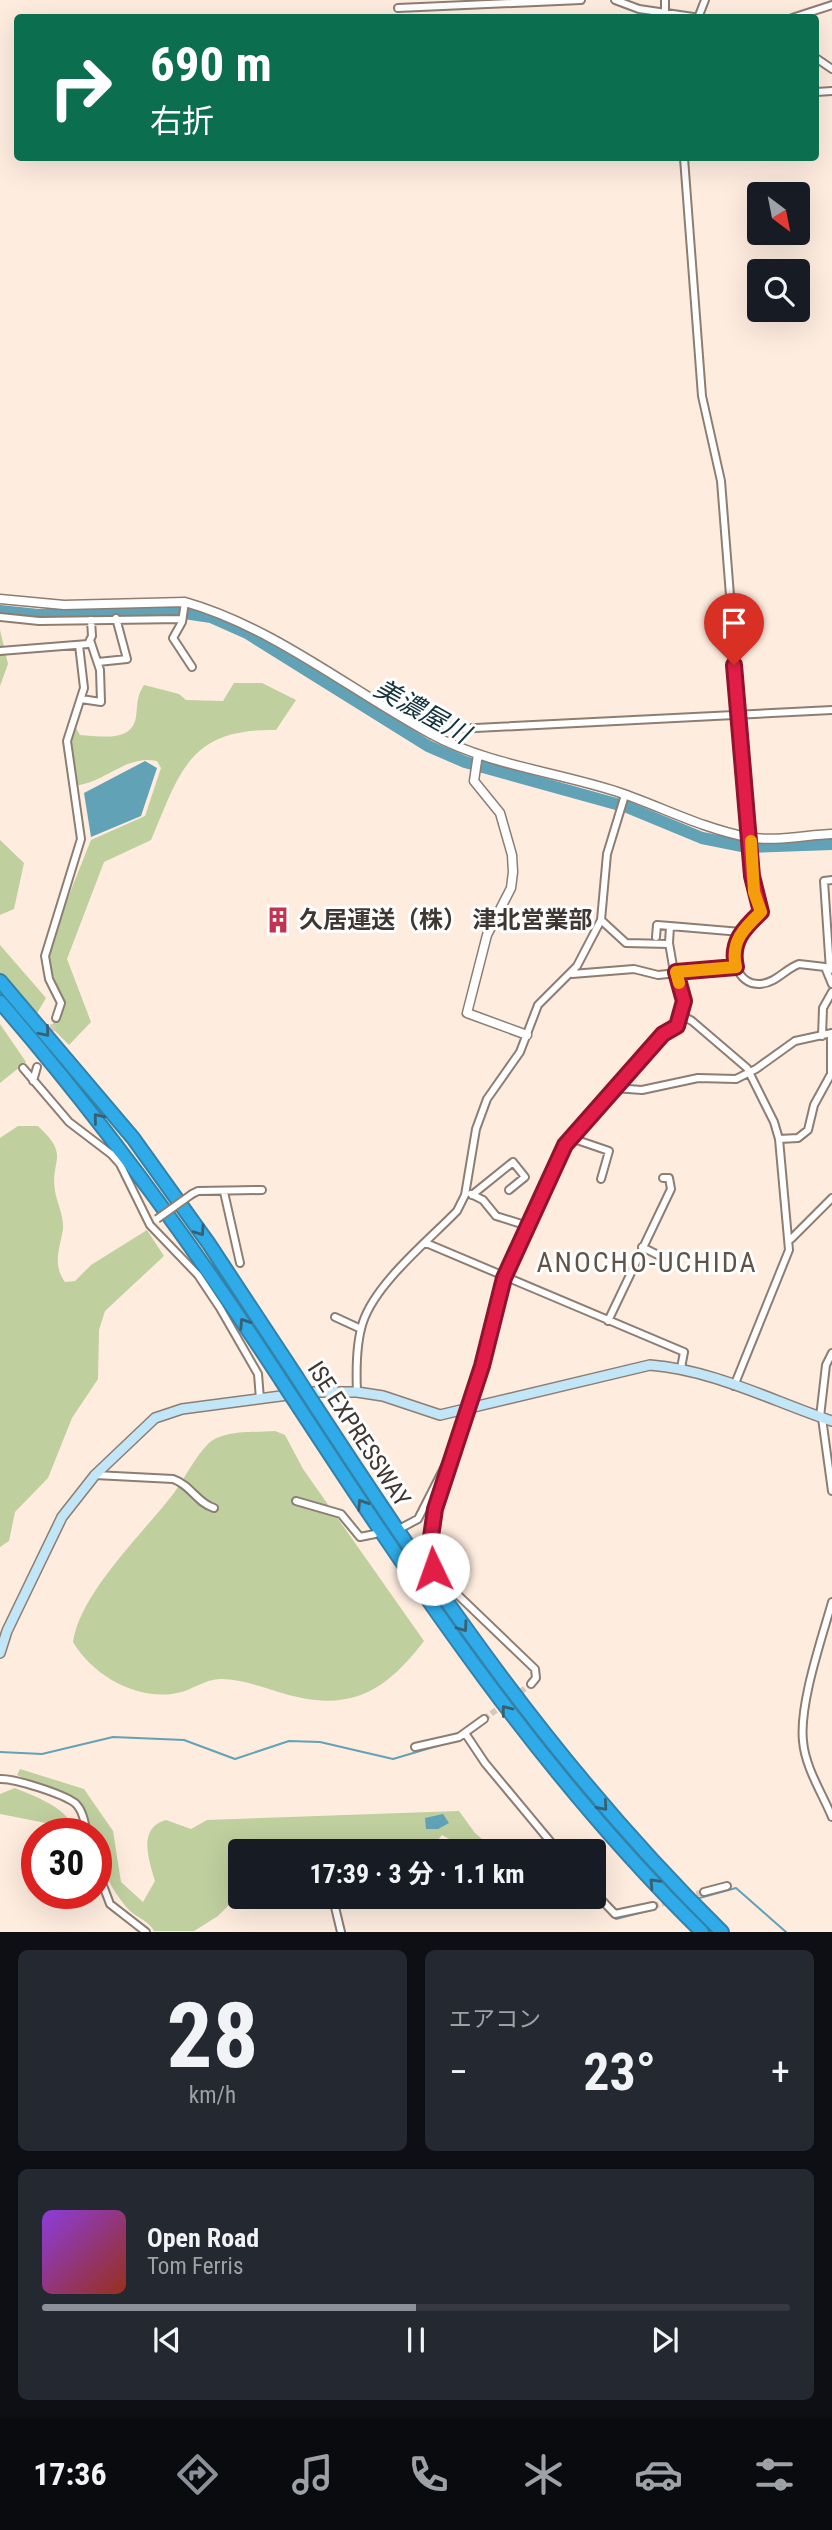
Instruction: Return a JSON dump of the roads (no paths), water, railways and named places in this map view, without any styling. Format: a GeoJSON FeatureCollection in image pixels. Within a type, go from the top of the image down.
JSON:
{"type":"FeatureCollection","features":[{"type":"Feature","properties":{"kind":"highway","name":"ISE EXPRESSWAY"},"geometry":{"type":"LineString","coordinates":[[0,981],[133,1138],[202,1234],[444,1601],[536,1726],[628,1834],[722,1931]]}},
{"type":"Feature","properties":{"kind":"highway","name":"ISE EXPRESSWAY"},"geometry":{"type":"LineString","coordinates":[[0,1002],[134,1165],[389,1544],[500,1703],[568,1787],[702,1931]]}},
{"type":"Feature","properties":{"kind":"main road"},"geometry":{"type":"LineString","coordinates":[[0,1653],[62,1517],[95,1475],[155,1418],[182,1409],[311,1392],[357,1392],[383,1396],[440,1415],[650,1365],[681,1368],[832,1421]]}},
{"type":"Feature","properties":{"kind":"street"},"geometry":{"type":"LineString","coordinates":[[398,8],[581,0]]}},
{"type":"Feature","properties":{"kind":"street"},"geometry":{"type":"LineString","coordinates":[[615,0],[639,9],[674,14]]}},
{"type":"Feature","properties":{"kind":"street"},"geometry":{"type":"LineString","coordinates":[[665,0],[665,13]]}},
{"type":"Feature","properties":{"kind":"street"},"geometry":{"type":"LineString","coordinates":[[804,14],[832,5]]}},
{"type":"Feature","properties":{"kind":"street"},"geometry":{"type":"LineString","coordinates":[[684,161],[702,396],[721,481],[750,853],[754,892],[761,912],[741,932],[735,946],[736,967],[743,978],[756,984],[774,980],[799,964],[830,970]]}},
{"type":"Feature","properties":{"kind":"street"},"geometry":{"type":"LineString","coordinates":[[0,598],[64,606],[184,604],[234,618],[432,735],[478,757],[624,797],[699,826],[751,840],[832,834]]}},
{"type":"Feature","properties":{"kind":"street"},"geometry":{"type":"LineString","coordinates":[[184,604],[182,618],[173,640],[192,667]]}},
{"type":"Feature","properties":{"kind":"street"},"geometry":{"type":"LineString","coordinates":[[0,617],[38,621],[182,618]]}},
{"type":"Feature","properties":{"kind":"street"},"geometry":{"type":"LineString","coordinates":[[98,662],[127,659],[116,618]]}},
{"type":"Feature","properties":{"kind":"street"},"geometry":{"type":"LineString","coordinates":[[81,699],[101,702],[103,691],[98,662],[90,639],[91,620]]}},
{"type":"Feature","properties":{"kind":"street"},"geometry":{"type":"LineString","coordinates":[[0,651],[88,644],[90,639]]}},
{"type":"Feature","properties":{"kind":"street"},"geometry":{"type":"LineString","coordinates":[[57,1018],[61,1003],[49,979],[45,957],[81,839],[67,741],[84,688],[79,645]]}},
{"type":"Feature","properties":{"kind":"street"},"geometry":{"type":"LineString","coordinates":[[431,714],[436,721],[456,729],[832,710]]}},
{"type":"Feature","properties":{"kind":"street"},"geometry":{"type":"LineString","coordinates":[[432,735],[436,721]]}},
{"type":"Feature","properties":{"kind":"street"},"geometry":{"type":"LineString","coordinates":[[478,757],[473,774],[477,787],[500,813],[512,855],[513,872],[511,888],[487,935],[467,1013],[527,1035]]}},
{"type":"Feature","properties":{"kind":"street"},"geometry":{"type":"LineString","coordinates":[[469,1193],[480,1115],[487,1099],[520,1052],[543,998],[572,974],[601,920],[607,854],[624,797]]}},
{"type":"Feature","properties":{"kind":"street"},"geometry":{"type":"LineString","coordinates":[[832,880],[824,881],[830,925],[832,984]]}},
{"type":"Feature","properties":{"kind":"street"},"geometry":{"type":"LineString","coordinates":[[601,920],[626,943],[669,944]]}},
{"type":"Feature","properties":{"kind":"street"},"geometry":{"type":"LineString","coordinates":[[656,937],[657,925],[741,932]]}},
{"type":"Feature","properties":{"kind":"street"},"geometry":{"type":"LineString","coordinates":[[531,1684],[536,1678],[535,1669],[433,1569],[432,1523],[450,1458],[482,1366],[504,1278],[570,1139],[663,1034],[677,1026],[681,1016],[684,1001],[669,944],[670,926]]}},
{"type":"Feature","properties":{"kind":"street"},"geometry":{"type":"LineString","coordinates":[[572,974],[603,969],[634,969],[658,975],[736,967]]}},
{"type":"Feature","properties":{"kind":"street"},"geometry":{"type":"LineString","coordinates":[[822,1036],[823,1008],[832,992]]}},
{"type":"Feature","properties":{"kind":"street"},"geometry":{"type":"LineString","coordinates":[[681,1016],[739,1059],[750,1073],[779,1139],[781,1187],[791,1239],[786,1259],[734,1386]]}},
{"type":"Feature","properties":{"kind":"street"},"geometry":{"type":"LineString","coordinates":[[614,1088],[642,1090],[698,1078],[736,1079],[750,1073],[795,1041],[832,1033],[831,1074],[814,1105],[808,1130],[798,1138],[779,1139]]}},
{"type":"Feature","properties":{"kind":"street"},"geometry":{"type":"LineString","coordinates":[[33,1081],[37,1067]]}},
{"type":"Feature","properties":{"kind":"street"},"geometry":{"type":"LineString","coordinates":[[23,1068],[69,1122],[120,1164],[150,1225],[198,1275],[220,1308],[258,1374],[260,1399]]}},
{"type":"Feature","properties":{"kind":"street"},"geometry":{"type":"LineString","coordinates":[[570,1139],[609,1152],[601,1180]]}},
{"type":"Feature","properties":{"kind":"street"},"geometry":{"type":"LineString","coordinates":[[357,1392],[361,1329],[370,1306],[383,1288],[457,1211],[469,1193],[513,1162],[525,1177],[509,1190]]}},
{"type":"Feature","properties":{"kind":"street"},"geometry":{"type":"LineString","coordinates":[[608,1321],[671,1189],[669,1178],[663,1178]]}},
{"type":"Feature","properties":{"kind":"street"},"geometry":{"type":"LineString","coordinates":[[150,1225],[198,1191],[262,1190]]}},
{"type":"Feature","properties":{"kind":"street"},"geometry":{"type":"LineString","coordinates":[[224,1192],[230,1207],[240,1263]]}},
{"type":"Feature","properties":{"kind":"street"},"geometry":{"type":"LineString","coordinates":[[469,1193],[483,1200],[496,1216],[528,1226]]}},
{"type":"Feature","properties":{"kind":"street"},"geometry":{"type":"LineString","coordinates":[[791,1239],[832,1198]]}},
{"type":"Feature","properties":{"kind":"street"},"geometry":{"type":"LineString","coordinates":[[426,1243],[684,1352],[681,1368]]}},
{"type":"Feature","properties":{"kind":"street"},"geometry":{"type":"LineString","coordinates":[[642,1248],[660,1256]]}},
{"type":"Feature","properties":{"kind":"street"},"geometry":{"type":"LineString","coordinates":[[335,1317],[361,1329]]}},
{"type":"Feature","properties":{"kind":"street"},"geometry":{"type":"LineString","coordinates":[[832,1353],[826,1365],[821,1418],[832,1491]]}},
{"type":"Feature","properties":{"kind":"street"},"geometry":{"type":"LineString","coordinates":[[403,1527],[418,1520],[439,1473],[450,1458]]}},
{"type":"Feature","properties":{"kind":"street"},"geometry":{"type":"LineString","coordinates":[[95,1475],[173,1479],[184,1483],[205,1506],[214,1508]]}},
{"type":"Feature","properties":{"kind":"street"},"geometry":{"type":"LineString","coordinates":[[296,1501],[341,1514],[360,1537],[375,1534]]}},
{"type":"Feature","properties":{"kind":"street"},"geometry":{"type":"LineString","coordinates":[[832,1602],[816,1656],[803,1729],[806,1755],[832,1817]]}},
{"type":"Feature","properties":{"kind":"street"},"geometry":{"type":"LineString","coordinates":[[415,1747],[455,1739],[484,1718]]}},
{"type":"Feature","properties":{"kind":"street"},"geometry":{"type":"LineString","coordinates":[[465,1733],[485,1763],[548,1839]]}},
{"type":"Feature","properties":{"kind":"street"},"geometry":{"type":"LineString","coordinates":[[0,1779],[19,1782],[74,1803],[82,1818]]}},
{"type":"Feature","properties":{"kind":"street"},"geometry":{"type":"LineString","coordinates":[[704,1892],[727,1886]]}},
{"type":"Feature","properties":{"kind":"street"},"geometry":{"type":"LineString","coordinates":[[606,1905],[615,1914],[653,1906]]}},
{"type":"Feature","properties":{"kind":"street"},"geometry":{"type":"LineString","coordinates":[[112,1906],[146,1931]]}},
{"type":"Feature","properties":{"kind":"street"},"geometry":{"type":"LineString","coordinates":[[336,1909],[341,1931]]}},
{"type":"Feature","properties":{"kind":"water"},"geometry":{"type":"Polygon","coordinates":[[[145,761],[157,768],[141,816],[91,837],[84,793],[145,761]]]}},
{"type":"Feature","properties":{"kind":"water"},"geometry":{"type":"Polygon","coordinates":[[[443,1814],[449,1823],[438,1829],[426,1829],[425,1818],[443,1814]]]}},
{"type":"Feature","properties":{"kind":"waterway","name":"美濃屋川"},"geometry":{"type":"LineString","coordinates":[[0,611],[38,615],[164,610],[211,617],[247,633],[428,746],[465,762],[627,807],[702,838],[747,847],[832,844]]}},
{"type":"Feature","properties":{"kind":"waterway"},"geometry":{"type":"LineString","coordinates":[[0,1752],[42,1754],[113,1737],[184,1740],[235,1759],[289,1741],[320,1742],[393,1759],[464,1738],[469,1744]]}},
{"type":"Feature","properties":{"kind":"waterway"},"geometry":{"type":"LineString","coordinates":[[499,1785],[543,1839]]}},
{"type":"Feature","properties":{"kind":"waterway"},"geometry":{"type":"LineString","coordinates":[[696,1899],[736,1888],[786,1932]]}},
{"type":"Feature","properties":{"kind":"waterway"},"geometry":{"type":"LineString","coordinates":[[606,1909],[616,1919],[655,1909]]}},
{"type":"Feature","properties":{"kind":"tunnel"},"geometry":{"type":"LineString","coordinates":[[48,1039],[56,1018]]}},
{"type":"Feature","properties":{"kind":"tunnel"},"geometry":{"type":"LineString","coordinates":[[484,1719],[531,1684]]}},
{"type":"Feature","properties":{"kind":"tunnel"},"geometry":{"type":"LineString","coordinates":[[653,1906],[704,1892]]}},
{"type":"Feature","properties":{"kind":"place","name":"久居運送（株） 津北営業部"},"geometry":{"type":"Point","coordinates":[278,920]}},
{"type":"Feature","properties":{"kind":"district","name":"ANOCHO-UCHIDA"},"geometry":{"type":"Point","coordinates":[647,1262]}}]}
